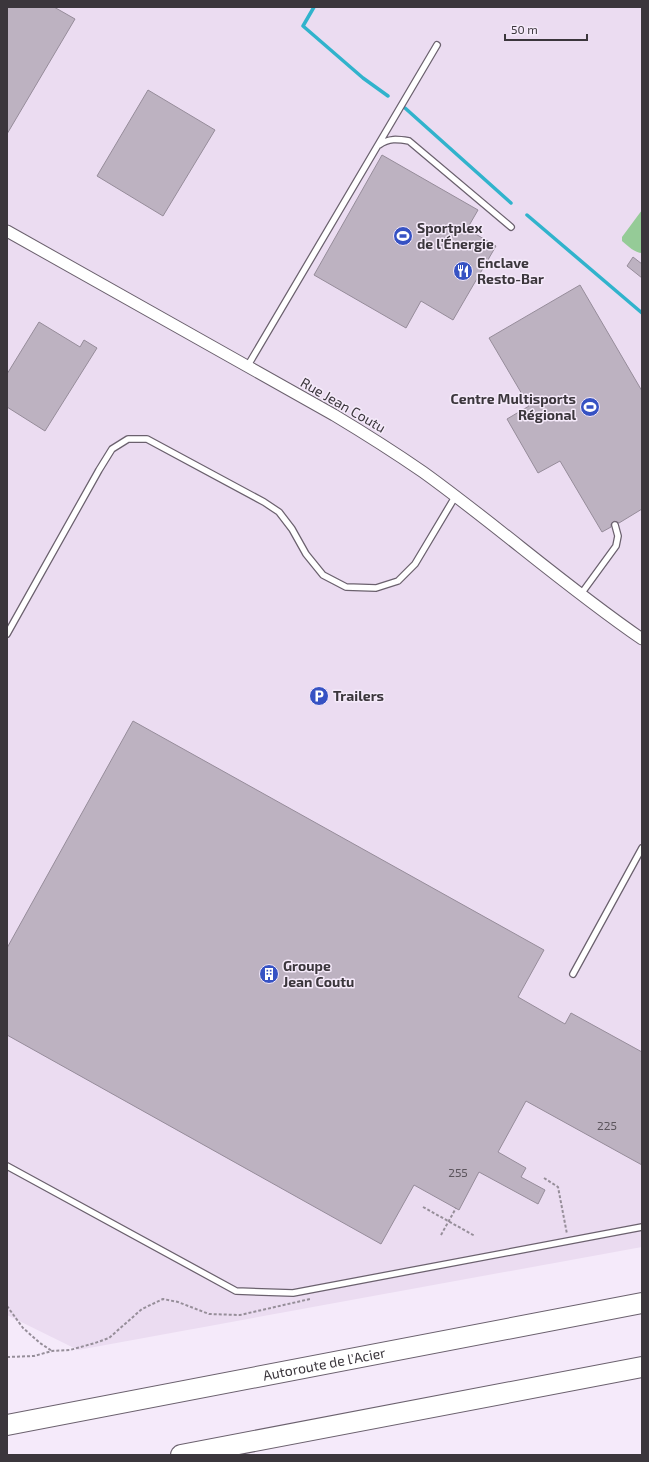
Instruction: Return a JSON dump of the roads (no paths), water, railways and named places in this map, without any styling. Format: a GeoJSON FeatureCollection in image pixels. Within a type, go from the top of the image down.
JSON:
{"type":"FeatureCollection","features":[{"type":"Feature","properties":{"kind":"highway","name":"Autoroute de l'Acier"},"geometry":{"type":"LineString","coordinates":[[7,1425],[642,1303]]}},
{"type":"Feature","properties":{"kind":"highway"},"geometry":{"type":"LineString","coordinates":[[181,1455],[642,1366]]}},
{"type":"Feature","properties":{"kind":"street","name":"Rue Jean Coutu"},"geometry":{"type":"LineString","coordinates":[[7,231],[334,415],[377,441],[422,472],[642,639]]}},
{"type":"Feature","properties":{"kind":"lane"},"geometry":{"type":"LineString","coordinates":[[247,367],[437,45]]}},
{"type":"Feature","properties":{"kind":"lane"},"geometry":{"type":"LineString","coordinates":[[377,146],[385,140],[395,138],[409,141],[511,227]]}},
{"type":"Feature","properties":{"kind":"lane"},"geometry":{"type":"LineString","coordinates":[[7,634],[112,449],[128,439],[147,439],[264,502],[279,512],[292,529],[306,554],[323,575],[346,587],[376,588],[398,581],[415,564],[455,497]]}},
{"type":"Feature","properties":{"kind":"lane"},"geometry":{"type":"LineString","coordinates":[[581,594],[616,546],[618,536],[615,525]]}},
{"type":"Feature","properties":{"kind":"lane"},"geometry":{"type":"LineString","coordinates":[[573,974],[642,848]]}},
{"type":"Feature","properties":{"kind":"lane"},"geometry":{"type":"LineString","coordinates":[[7,1166],[236,1291],[293,1293],[642,1227]]}},
{"type":"Feature","properties":{"kind":"waterway"},"geometry":{"type":"LineString","coordinates":[[314,7],[303,26],[363,78],[388,96]]}},
{"type":"Feature","properties":{"kind":"waterway"},"geometry":{"type":"LineString","coordinates":[[405,108],[511,203]]}},
{"type":"Feature","properties":{"kind":"waterway"},"geometry":{"type":"LineString","coordinates":[[527,215],[642,313]]}},
{"type":"Feature","properties":{"kind":"place","name":"Sportplex de l'Énergie"},"geometry":{"type":"Point","coordinates":[403,236]}},
{"type":"Feature","properties":{"kind":"place","name":"Enclave Resto-Bar"},"geometry":{"type":"Point","coordinates":[463,271]}},
{"type":"Feature","properties":{"kind":"place","name":"Centre Multisports Régional"},"geometry":{"type":"Point","coordinates":[590,407]}},
{"type":"Feature","properties":{"kind":"place","name":"Trailers"},"geometry":{"type":"Point","coordinates":[319,696]}},
{"type":"Feature","properties":{"kind":"place","name":"Groupe Jean Coutu"},"geometry":{"type":"Point","coordinates":[269,974]}}]}
